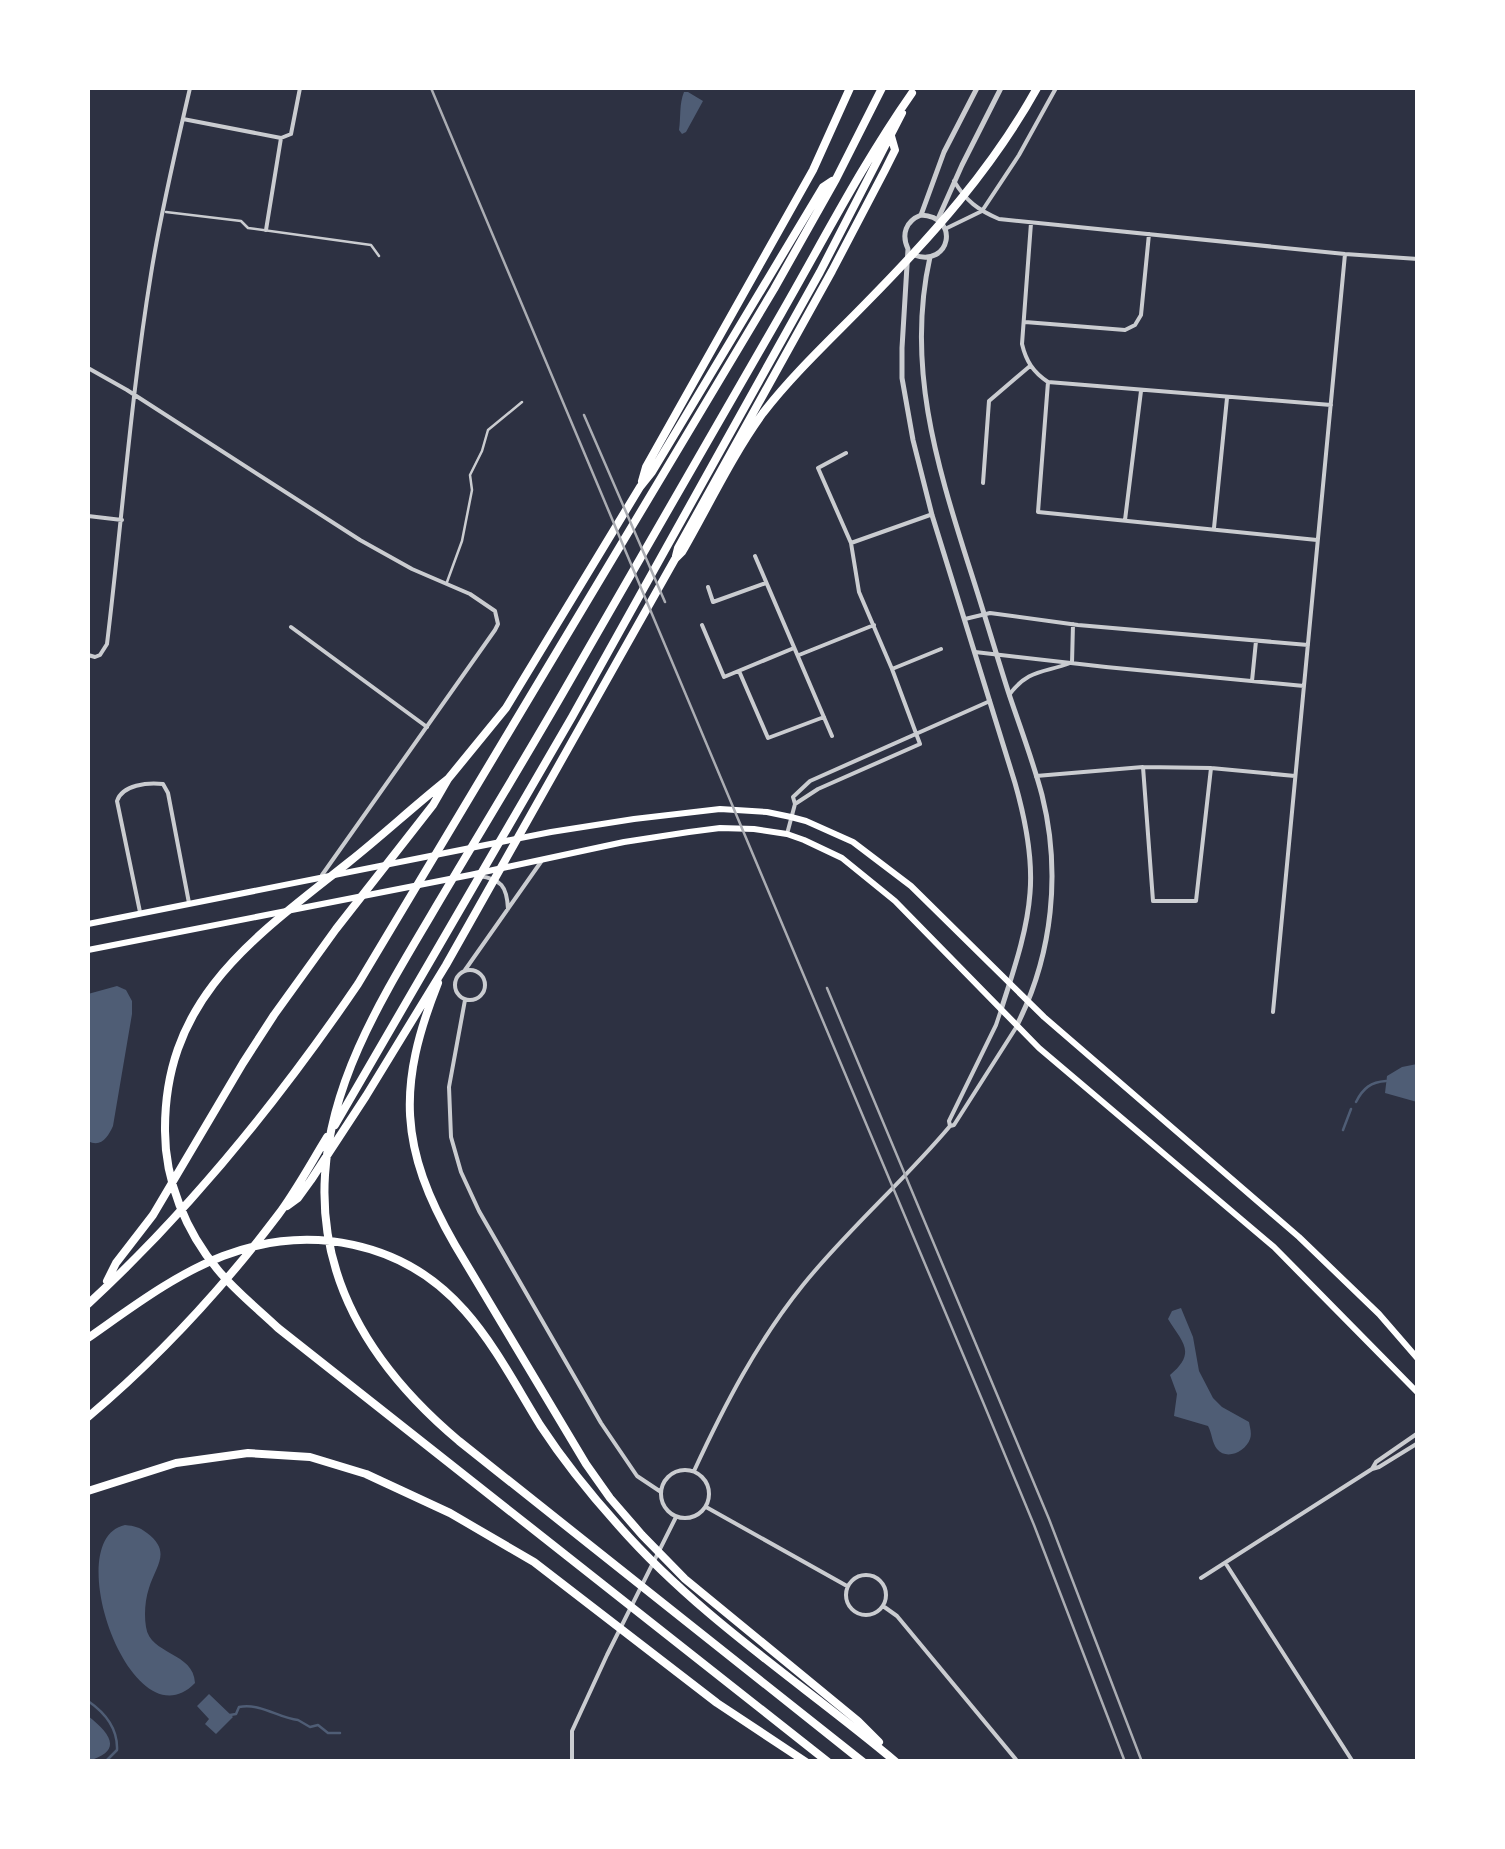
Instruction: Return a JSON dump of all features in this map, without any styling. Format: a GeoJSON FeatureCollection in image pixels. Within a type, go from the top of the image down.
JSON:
{"type":"FeatureCollection","features":[{"type":"Feature","properties":{"kind":"highway"},"geometry":{"type":"LineString","coordinates":[[640,487],[646,468],[812,170],[850,88]]}},
{"type":"Feature","properties":{"kind":"highway"},"geometry":{"type":"LineString","coordinates":[[88,1304],[205,1184],[261,1118],[358,984],[836,179],[882,88]]}},
{"type":"Feature","properties":{"kind":"highway"},"geometry":{"type":"LineString","coordinates":[[675,558],[762,415],[963,198],[1038,88]]}},
{"type":"Feature","properties":{"kind":"highway"},"geometry":{"type":"LineString","coordinates":[[88,1417],[179,1332],[280,1212],[369,1070],[820,272],[913,90]]}},
{"type":"Feature","properties":{"kind":"highway"},"geometry":{"type":"LineString","coordinates":[[863,1762],[434,1420],[386,1367],[351,1311],[332,1253],[324,1198],[328,1144],[336,1107],[364,1035],[874,147],[913,90]]}},
{"type":"Feature","properties":{"kind":"highway"},"geometry":{"type":"LineString","coordinates":[[280,1212],[298,1198],[366,1096],[546,789],[832,272],[894,150],[891,136]]}},
{"type":"Feature","properties":{"kind":"highway"},"geometry":{"type":"LineString","coordinates":[[101,1291],[153,1214],[274,1016],[428,801],[506,708],[823,187],[836,179]]}},
{"type":"Feature","properties":{"kind":"highway"},"geometry":{"type":"LineString","coordinates":[[428,801],[261,932],[210,989],[182,1036],[166,1100],[165,1141],[175,1194],[218,1271],[278,1328],[828,1762]]}},
{"type":"Feature","properties":{"kind":"highway"},"geometry":{"type":"LineString","coordinates":[[446,965],[413,1058],[409,1099],[412,1137],[424,1180],[447,1232],[610,1498],[685,1579],[858,1721],[897,1762]]}},
{"type":"Feature","properties":{"kind":"highway"},"geometry":{"type":"LineString","coordinates":[[88,1338],[181,1276],[220,1257],[258,1245],[292,1240],[343,1242],[391,1256],[420,1270],[466,1312],[494,1348],[558,1450],[637,1546],[741,1640],[897,1762]]}},
{"type":"Feature","properties":{"kind":"highway"},"geometry":{"type":"LineString","coordinates":[[88,1491],[176,1463],[248,1453],[310,1457],[346,1466],[392,1484],[504,1542],[717,1704],[806,1762]]}},
{"type":"Feature","properties":{"kind":"main road"},"geometry":{"type":"LineString","coordinates":[[88,924],[574,828],[720,809],[791,816],[853,842],[911,886],[1028,1003],[1300,1237],[1418,1358]]}},
{"type":"Feature","properties":{"kind":"main road"},"geometry":{"type":"LineString","coordinates":[[88,950],[690,832],[720,828],[787,834],[824,848],[861,872],[917,922],[1039,1048],[1274,1248],[1418,1394]]}},
{"type":"Feature","properties":{"kind":"street"},"geometry":{"type":"LineString","coordinates":[[88,656],[105,651],[151,273],[190,88]]}},
{"type":"Feature","properties":{"kind":"street"},"geometry":{"type":"LineString","coordinates":[[183,119],[281,138],[291,134],[300,88]]}},
{"type":"Feature","properties":{"kind":"street"},"geometry":{"type":"LineString","coordinates":[[921,216],[944,152],[977,88]]}},
{"type":"Feature","properties":{"kind":"street"},"geometry":{"type":"LineString","coordinates":[[938,220],[1001,88]]}},
{"type":"Feature","properties":{"kind":"street"},"geometry":{"type":"LineString","coordinates":[[946,229],[982,211],[1056,88]]}},
{"type":"Feature","properties":{"kind":"street"},"geometry":{"type":"LineString","coordinates":[[266,230],[281,138]]}},
{"type":"Feature","properties":{"kind":"street"},"geometry":{"type":"LineString","coordinates":[[954,181],[969,203],[999,219],[1418,259]]}},
{"type":"Feature","properties":{"kind":"street"},"geometry":{"type":"LineString","coordinates":[[921,216],[938,220],[946,229],[946,243],[930,257],[914,255],[905,243],[909,222],[921,216]]}},
{"type":"Feature","properties":{"kind":"street"},"geometry":{"type":"LineString","coordinates":[[1031,224],[1022,344],[1030,366],[1048,382],[1331,405]]}},
{"type":"Feature","properties":{"kind":"street"},"geometry":{"type":"LineString","coordinates":[[1024,322],[1125,330],[1135,325],[1141,315],[1149,234]]}},
{"type":"Feature","properties":{"kind":"street"},"geometry":{"type":"LineString","coordinates":[[908,249],[902,378],[917,461],[1019,795],[1030,892],[1022,940],[1001,1010],[950,1126]]}},
{"type":"Feature","properties":{"kind":"street"},"geometry":{"type":"LineString","coordinates":[[1273,1012],[1345,254]]}},
{"type":"Feature","properties":{"kind":"street"},"geometry":{"type":"LineString","coordinates":[[694,1472],[742,1374],[808,1280],[967,1108],[1028,1003],[1052,908],[1053,861],[1045,806],[984,614],[926,409],[922,344],[930,257]]}},
{"type":"Feature","properties":{"kind":"street"},"geometry":{"type":"LineString","coordinates":[[983,484],[988,402],[1030,366]]}},
{"type":"Feature","properties":{"kind":"street"},"geometry":{"type":"LineString","coordinates":[[88,368],[360,540],[412,570],[470,594],[495,612],[498,624],[320,878],[305,906]]}},
{"type":"Feature","properties":{"kind":"street"},"geometry":{"type":"LineString","coordinates":[[1048,382],[1038,512],[1318,540]]}},
{"type":"Feature","properties":{"kind":"street"},"geometry":{"type":"LineString","coordinates":[[1125,522],[1140,391]]}},
{"type":"Feature","properties":{"kind":"street"},"geometry":{"type":"LineString","coordinates":[[1214,529],[1227,398]]}},
{"type":"Feature","properties":{"kind":"street"},"geometry":{"type":"LineString","coordinates":[[787,834],[796,804],[818,790],[920,744],[859,592],[852,544],[818,468],[846,454]]}},
{"type":"Feature","properties":{"kind":"street"},"geometry":{"type":"LineString","coordinates":[[852,544],[932,514]]}},
{"type":"Feature","properties":{"kind":"street"},"geometry":{"type":"LineString","coordinates":[[88,516],[122,520]]}},
{"type":"Feature","properties":{"kind":"street"},"geometry":{"type":"LineString","coordinates":[[754,556],[832,736]]}},
{"type":"Feature","properties":{"kind":"street"},"geometry":{"type":"LineString","coordinates":[[708,588],[712,602],[766,583]]}},
{"type":"Feature","properties":{"kind":"street"},"geometry":{"type":"LineString","coordinates":[[964,619],[990,613],[1308,645]]}},
{"type":"Feature","properties":{"kind":"street"},"geometry":{"type":"LineString","coordinates":[[1072,624],[1072,663]]}},
{"type":"Feature","properties":{"kind":"street"},"geometry":{"type":"LineString","coordinates":[[702,625],[724,677],[794,648]]}},
{"type":"Feature","properties":{"kind":"street"},"geometry":{"type":"LineString","coordinates":[[798,656],[874,625]]}},
{"type":"Feature","properties":{"kind":"street"},"geometry":{"type":"LineString","coordinates":[[291,627],[427,728]]}},
{"type":"Feature","properties":{"kind":"street"},"geometry":{"type":"LineString","coordinates":[[1252,681],[1256,641]]}},
{"type":"Feature","properties":{"kind":"street"},"geometry":{"type":"LineString","coordinates":[[892,669],[941,649]]}},
{"type":"Feature","properties":{"kind":"street"},"geometry":{"type":"LineString","coordinates":[[975,652],[1304,686]]}},
{"type":"Feature","properties":{"kind":"street"},"geometry":{"type":"LineString","coordinates":[[1009,694],[1036,671],[1072,663]]}},
{"type":"Feature","properties":{"kind":"street"},"geometry":{"type":"LineString","coordinates":[[739,671],[768,738],[824,717]]}},
{"type":"Feature","properties":{"kind":"street"},"geometry":{"type":"LineString","coordinates":[[796,804],[793,797],[810,781],[990,701]]}},
{"type":"Feature","properties":{"kind":"street"},"geometry":{"type":"LineString","coordinates":[[1036,776],[1143,767],[1211,768],[1295,776]]}},
{"type":"Feature","properties":{"kind":"street"},"geometry":{"type":"LineString","coordinates":[[1143,767],[1153,901],[1167,902],[1196,902],[1211,768]]}},
{"type":"Feature","properties":{"kind":"street"},"geometry":{"type":"LineString","coordinates":[[140,913],[117,801],[126,789],[154,783],[166,788],[190,903]]}},
{"type":"Feature","properties":{"kind":"street"},"geometry":{"type":"LineString","coordinates":[[465,970],[483,977],[485,984],[479,997],[465,1000],[458,996],[454,982],[543,859]]}},
{"type":"Feature","properties":{"kind":"street"},"geometry":{"type":"LineString","coordinates":[[470,875],[500,882],[508,898],[508,909]]}},
{"type":"Feature","properties":{"kind":"street"},"geometry":{"type":"LineString","coordinates":[[465,1000],[449,1088],[451,1137],[461,1172],[478,1211],[601,1423],[637,1476],[661,1492]]}},
{"type":"Feature","properties":{"kind":"street"},"geometry":{"type":"LineString","coordinates":[[1372,1469],[1376,1462],[1418,1433]]}},
{"type":"Feature","properties":{"kind":"street"},"geometry":{"type":"LineString","coordinates":[[1201,1578],[1418,1443]]}},
{"type":"Feature","properties":{"kind":"street"},"geometry":{"type":"LineString","coordinates":[[694,1472],[702,1476],[710,1490],[706,1507],[693,1518],[676,1517],[663,1506],[662,1484],[672,1474],[694,1472]]}},
{"type":"Feature","properties":{"kind":"street"},"geometry":{"type":"LineString","coordinates":[[706,1507],[847,1586]]}},
{"type":"Feature","properties":{"kind":"street"},"geometry":{"type":"LineString","coordinates":[[572,1762],[572,1731],[676,1517]]}},
{"type":"Feature","properties":{"kind":"street"},"geometry":{"type":"LineString","coordinates":[[1225,1563],[1353,1762]]}},
{"type":"Feature","properties":{"kind":"street"},"geometry":{"type":"LineString","coordinates":[[864,1574],[875,1576],[886,1589],[883,1606],[869,1615],[852,1610],[847,1603],[847,1586],[864,1574]]}},
{"type":"Feature","properties":{"kind":"street"},"geometry":{"type":"LineString","coordinates":[[883,1606],[897,1616],[1018,1762]]}},
{"type":"Feature","properties":{"kind":"lane"},"geometry":{"type":"LineString","coordinates":[[163,211],[241,222],[248,228],[371,245],[379,256]]}},
{"type":"Feature","properties":{"kind":"lane"},"geometry":{"type":"LineString","coordinates":[[446,584],[462,541],[472,490],[470,475],[488,430],[522,402]]}},
{"type":"Feature","properties":{"kind":"water"},"geometry":{"type":"Polygon","coordinates":[[[684,92],[703,101],[682,134],[679,130],[684,92]]]}},
{"type":"Feature","properties":{"kind":"water"},"geometry":{"type":"Polygon","coordinates":[[[117,986],[126,990],[132,1001],[132,1014],[113,1126],[104,1140],[93,1143],[88,1141],[88,994],[117,986]]]}},
{"type":"Feature","properties":{"kind":"water"},"geometry":{"type":"Polygon","coordinates":[[[1417,1064],[1417,1102],[1385,1093],[1387,1076],[1417,1064]]]}},
{"type":"Feature","properties":{"kind":"water"},"geometry":{"type":"Polygon","coordinates":[[[1181,1308],[1193,1337],[1199,1371],[1213,1398],[1249,1422],[1250,1439],[1236,1453],[1221,1453],[1208,1426],[1174,1416],[1177,1394],[1170,1375],[1185,1353],[1182,1340],[1168,1319],[1172,1311],[1181,1308]]]}},
{"type":"Feature","properties":{"kind":"water"},"geometry":{"type":"Polygon","coordinates":[[[125,1525],[144,1531],[159,1546],[160,1559],[146,1602],[146,1627],[155,1643],[187,1665],[195,1683],[171,1695],[148,1688],[128,1665],[111,1634],[101,1598],[99,1565],[106,1538],[125,1525]]]}},
{"type":"Feature","properties":{"kind":"water"},"geometry":{"type":"Polygon","coordinates":[[[209,1694],[233,1717],[216,1734],[205,1724],[209,1719],[197,1706],[209,1694]]]}},
{"type":"Feature","properties":{"kind":"water"},"geometry":{"type":"Polygon","coordinates":[[[88,1716],[107,1735],[110,1747],[88,1761],[88,1716]]]}},
{"type":"Feature","properties":{"kind":"waterway"},"geometry":{"type":"LineString","coordinates":[[1356,1102],[1368,1087],[1386,1081]]}},
{"type":"Feature","properties":{"kind":"waterway"},"geometry":{"type":"LineString","coordinates":[[1343,1130],[1351,1109]]}},
{"type":"Feature","properties":{"kind":"waterway"},"geometry":{"type":"LineString","coordinates":[[88,1701],[104,1716],[115,1735],[117,1750],[105,1762]]}},
{"type":"Feature","properties":{"kind":"waterway"},"geometry":{"type":"LineString","coordinates":[[230,1715],[236,1714],[239,1707],[255,1707],[310,1727],[318,1725],[328,1733],[340,1733]]}},
{"type":"Feature","properties":{"kind":"railway"},"geometry":{"type":"LineString","coordinates":[[431,88],[1034,1525],[1125,1762]]}},
{"type":"Feature","properties":{"kind":"railway"},"geometry":{"type":"LineString","coordinates":[[584,415],[665,602]]}},
{"type":"Feature","properties":{"kind":"railway"},"geometry":{"type":"LineString","coordinates":[[827,988],[1049,1519],[1142,1762]]}}]}
